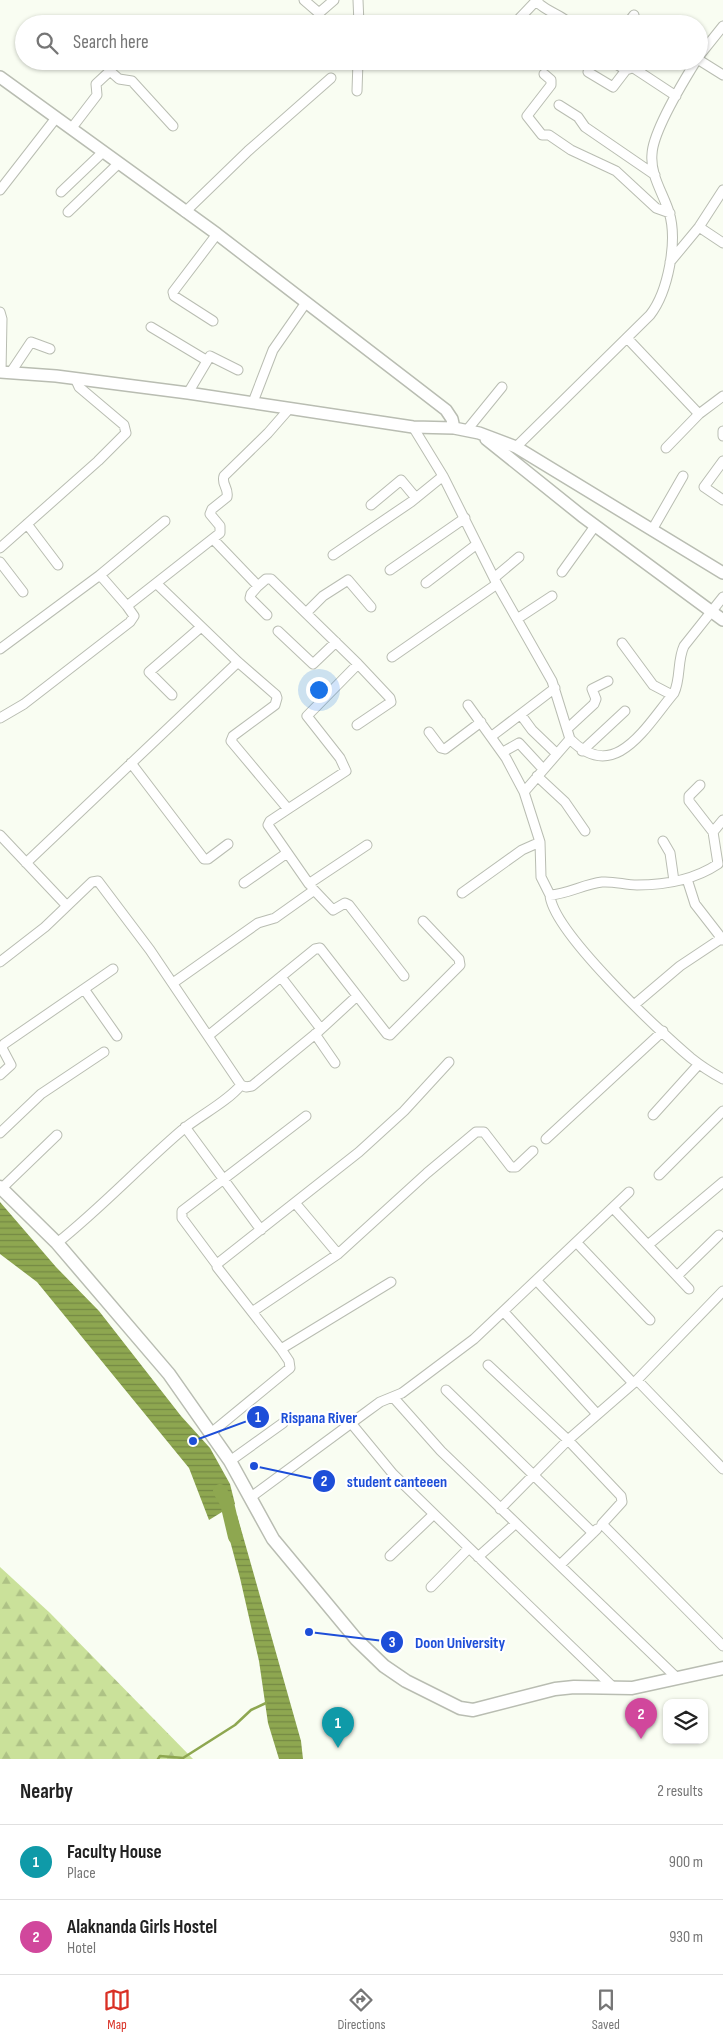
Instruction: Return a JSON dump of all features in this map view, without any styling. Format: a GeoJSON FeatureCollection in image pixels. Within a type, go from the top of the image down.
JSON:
{"type":"FeatureCollection","features":[{"type":"Feature","properties":{"kind":"main road"},"geometry":{"type":"LineString","coordinates":[[1,1188],[57,1243],[169,1374],[230,1461],[273,1539],[356,1639],[384,1666],[406,1681],[460,1708],[473,1710],[555,1689],[574,1687],[632,1688],[723,1668]]}},
{"type":"Feature","properties":{"kind":"street"},"geometry":{"type":"LineString","coordinates":[[304,0],[317,13],[322,12],[334,0]]}},
{"type":"Feature","properties":{"kind":"street"},"geometry":{"type":"LineString","coordinates":[[358,0],[359,15]]}},
{"type":"Feature","properties":{"kind":"street"},"geometry":{"type":"LineString","coordinates":[[523,15],[537,1],[549,13],[555,15]]}},
{"type":"Feature","properties":{"kind":"street"},"geometry":{"type":"LineString","coordinates":[[708,46],[723,26]]}},
{"type":"Feature","properties":{"kind":"street"},"geometry":{"type":"LineString","coordinates":[[708,66],[723,75]]}},
{"type":"Feature","properties":{"kind":"street"},"geometry":{"type":"LineString","coordinates":[[357,91],[358,70]]}},
{"type":"Feature","properties":{"kind":"street"},"geometry":{"type":"LineString","coordinates":[[588,72],[613,87],[626,70]]}},
{"type":"Feature","properties":{"kind":"street"},"geometry":{"type":"LineString","coordinates":[[637,70],[676,96]]}},
{"type":"Feature","properties":{"kind":"street"},"geometry":{"type":"LineString","coordinates":[[516,448],[657,306],[666,283],[670,262],[672,222],[655,174],[651,155],[653,144],[676,96],[691,70]]}},
{"type":"Feature","properties":{"kind":"street"},"geometry":{"type":"LineString","coordinates":[[71,128],[97,95],[96,84],[110,71],[119,79],[132,81],[173,126]]}},
{"type":"Feature","properties":{"kind":"street"},"geometry":{"type":"LineString","coordinates":[[544,74],[551,80],[551,86],[527,116],[542,135],[550,135],[571,150],[616,171],[656,208],[670,213]]}},
{"type":"Feature","properties":{"kind":"street"},"geometry":{"type":"LineString","coordinates":[[0,77],[217,234],[305,304],[446,410],[452,419],[454,428]]}},
{"type":"Feature","properties":{"kind":"street"},"geometry":{"type":"LineString","coordinates":[[185,212],[248,151],[331,78]]}},
{"type":"Feature","properties":{"kind":"street"},"geometry":{"type":"LineString","coordinates":[[560,105],[578,117],[585,127],[655,174]]}},
{"type":"Feature","properties":{"kind":"street"},"geometry":{"type":"LineString","coordinates":[[0,190],[56,118]]}},
{"type":"Feature","properties":{"kind":"street"},"geometry":{"type":"LineString","coordinates":[[61,192],[103,152]]}},
{"type":"Feature","properties":{"kind":"street"},"geometry":{"type":"LineString","coordinates":[[68,212],[119,163]]}},
{"type":"Feature","properties":{"kind":"street"},"geometry":{"type":"LineString","coordinates":[[670,262],[700,228],[723,190]]}},
{"type":"Feature","properties":{"kind":"street"},"geometry":{"type":"LineString","coordinates":[[700,228],[723,243]]}},
{"type":"Feature","properties":{"kind":"street"},"geometry":{"type":"LineString","coordinates":[[212,321],[174,296],[173,292],[217,234]]}},
{"type":"Feature","properties":{"kind":"street"},"geometry":{"type":"LineString","coordinates":[[253,402],[273,350],[305,304]]}},
{"type":"Feature","properties":{"kind":"street"},"geometry":{"type":"LineString","coordinates":[[0,312],[4,372]]}},
{"type":"Feature","properties":{"kind":"street"},"geometry":{"type":"LineString","coordinates":[[151,327],[206,360]]}},
{"type":"Feature","properties":{"kind":"street"},"geometry":{"type":"LineString","coordinates":[[627,338],[699,414]]}},
{"type":"Feature","properties":{"kind":"street"},"geometry":{"type":"LineString","coordinates":[[4,372],[31,342],[50,348]]}},
{"type":"Feature","properties":{"kind":"street"},"geometry":{"type":"LineString","coordinates":[[188,392],[206,360],[212,356],[238,370]]}},
{"type":"Feature","properties":{"kind":"street"},"geometry":{"type":"LineString","coordinates":[[4,372],[75,378],[188,392],[413,427],[454,428],[479,433],[516,448],[722,571]]}},
{"type":"Feature","properties":{"kind":"street"},"geometry":{"type":"LineString","coordinates":[[0,548],[98,462],[126,433],[124,425],[79,388],[75,378]]}},
{"type":"Feature","properties":{"kind":"street"},"geometry":{"type":"LineString","coordinates":[[467,430],[502,387]]}},
{"type":"Feature","properties":{"kind":"street"},"geometry":{"type":"LineString","coordinates":[[666,448],[699,414],[723,396]]}},
{"type":"Feature","properties":{"kind":"street"},"geometry":{"type":"LineString","coordinates":[[127,606],[158,584],[213,539],[221,530],[210,514],[212,509],[226,497],[227,490],[223,482],[224,476],[268,433],[289,409]]}},
{"type":"Feature","properties":{"kind":"street"},"geometry":{"type":"LineString","coordinates":[[413,427],[443,476],[495,581],[555,688],[570,739],[582,751],[601,756],[622,751],[632,743],[672,695],[678,685],[681,653],[723,597]]}},
{"type":"Feature","properties":{"kind":"street"},"geometry":{"type":"LineString","coordinates":[[723,431],[723,436]]}},
{"type":"Feature","properties":{"kind":"street"},"geometry":{"type":"LineString","coordinates":[[479,433],[595,526],[723,620]]}},
{"type":"Feature","properties":{"kind":"street"},"geometry":{"type":"LineString","coordinates":[[723,461],[704,488],[723,500]]}},
{"type":"Feature","properties":{"kind":"street"},"geometry":{"type":"LineString","coordinates":[[333,555],[416,498],[443,476]]}},
{"type":"Feature","properties":{"kind":"street"},"geometry":{"type":"LineString","coordinates":[[652,530],[683,476]]}},
{"type":"Feature","properties":{"kind":"street"},"geometry":{"type":"LineString","coordinates":[[371,505],[401,480],[416,498]]}},
{"type":"Feature","properties":{"kind":"street"},"geometry":{"type":"LineString","coordinates":[[390,570],[465,518]]}},
{"type":"Feature","properties":{"kind":"street"},"geometry":{"type":"LineString","coordinates":[[0,650],[100,575],[165,521]]}},
{"type":"Feature","properties":{"kind":"street"},"geometry":{"type":"LineString","coordinates":[[27,524],[58,565]]}},
{"type":"Feature","properties":{"kind":"street"},"geometry":{"type":"LineString","coordinates":[[562,572],[595,526]]}},
{"type":"Feature","properties":{"kind":"street"},"geometry":{"type":"LineString","coordinates":[[213,539],[258,586]]}},
{"type":"Feature","properties":{"kind":"street"},"geometry":{"type":"LineString","coordinates":[[426,582],[478,544]]}},
{"type":"Feature","properties":{"kind":"street"},"geometry":{"type":"LineString","coordinates":[[392,657],[495,581],[519,557]]}},
{"type":"Feature","properties":{"kind":"street"},"geometry":{"type":"LineString","coordinates":[[0,562],[23,592]]}},
{"type":"Feature","properties":{"kind":"street"},"geometry":{"type":"LineString","coordinates":[[0,718],[24,704],[130,622],[134,616],[100,575]]}},
{"type":"Feature","properties":{"kind":"street"},"geometry":{"type":"LineString","coordinates":[[267,615],[250,598],[250,594],[266,579],[271,579],[358,664],[391,700],[357,725]]}},
{"type":"Feature","properties":{"kind":"street"},"geometry":{"type":"LineString","coordinates":[[306,613],[324,596],[348,580],[371,606]]}},
{"type":"Feature","properties":{"kind":"street"},"geometry":{"type":"LineString","coordinates":[[158,584],[277,698],[275,705],[233,736],[232,745],[288,809]]}},
{"type":"Feature","properties":{"kind":"street"},"geometry":{"type":"LineString","coordinates":[[517,619],[552,596]]}},
{"type":"Feature","properties":{"kind":"street"},"geometry":{"type":"LineString","coordinates":[[172,695],[149,672],[201,627]]}},
{"type":"Feature","properties":{"kind":"street"},"geometry":{"type":"LineString","coordinates":[[278,631],[313,664],[336,642]]}},
{"type":"Feature","properties":{"kind":"street"},"geometry":{"type":"LineString","coordinates":[[622,643],[653,686],[672,695]]}},
{"type":"Feature","properties":{"kind":"street"},"geometry":{"type":"LineString","coordinates":[[26,862],[238,662]]}},
{"type":"Feature","properties":{"kind":"street"},"geometry":{"type":"LineString","coordinates":[[358,664],[307,716],[308,720],[340,758],[346,771],[288,809],[268,825],[311,887],[333,910],[345,903],[349,905],[404,976]]}},
{"type":"Feature","properties":{"kind":"street"},"geometry":{"type":"LineString","coordinates":[[568,728],[594,704],[596,699],[592,689],[608,681]]}},
{"type":"Feature","properties":{"kind":"street"},"geometry":{"type":"LineString","coordinates":[[492,736],[555,688]]}},
{"type":"Feature","properties":{"kind":"street"},"geometry":{"type":"LineString","coordinates":[[468,705],[503,752],[524,792],[540,842],[539,870],[550,895],[552,907],[560,921],[590,959],[634,1005],[699,1064],[723,1079]]}},
{"type":"Feature","properties":{"kind":"street"},"geometry":{"type":"LineString","coordinates":[[582,751],[626,711]]}},
{"type":"Feature","properties":{"kind":"street"},"geometry":{"type":"LineString","coordinates":[[521,715],[532,730],[557,754]]}},
{"type":"Feature","properties":{"kind":"street"},"geometry":{"type":"LineString","coordinates":[[429,732],[441,748],[445,749],[481,722]]}},
{"type":"Feature","properties":{"kind":"street"},"geometry":{"type":"LineString","coordinates":[[524,792],[570,739]]}},
{"type":"Feature","properties":{"kind":"street"},"geometry":{"type":"LineString","coordinates":[[503,752],[519,743],[540,773],[566,802],[585,831]]}},
{"type":"Feature","properties":{"kind":"street"},"geometry":{"type":"LineString","coordinates":[[131,763],[204,859],[208,859],[228,844]]}},
{"type":"Feature","properties":{"kind":"street"},"geometry":{"type":"LineString","coordinates":[[550,895],[563,894],[604,882],[636,885],[687,879],[702,874],[720,864],[714,832],[689,801],[689,796],[700,785]]}},
{"type":"Feature","properties":{"kind":"street"},"geometry":{"type":"LineString","coordinates":[[714,832],[723,820]]}},
{"type":"Feature","properties":{"kind":"street"},"geometry":{"type":"LineString","coordinates":[[0,836],[67,906]]}},
{"type":"Feature","properties":{"kind":"street"},"geometry":{"type":"LineString","coordinates":[[663,840],[670,853],[674,881]]}},
{"type":"Feature","properties":{"kind":"street"},"geometry":{"type":"LineString","coordinates":[[462,893],[522,850],[540,842]]}},
{"type":"Feature","properties":{"kind":"street"},"geometry":{"type":"LineString","coordinates":[[174,983],[258,923],[276,918],[311,887],[367,845]]}},
{"type":"Feature","properties":{"kind":"street"},"geometry":{"type":"LineString","coordinates":[[244,883],[287,853]]}},
{"type":"Feature","properties":{"kind":"street"},"geometry":{"type":"LineString","coordinates":[[634,1005],[680,966],[722,939],[695,904],[687,879]]}},
{"type":"Feature","properties":{"kind":"street"},"geometry":{"type":"LineString","coordinates":[[0,962],[67,906],[92,882],[100,883],[113,904],[174,983],[241,1084],[246,1087],[252,1086],[318,1032],[357,996]]}},
{"type":"Feature","properties":{"kind":"street"},"geometry":{"type":"LineString","coordinates":[[208,1036],[315,949],[320,948],[386,1034],[390,1035],[459,968],[459,959],[423,921]]}},
{"type":"Feature","properties":{"kind":"street"},"geometry":{"type":"LineString","coordinates":[[0,1075],[11,1065],[2,1048],[4,1044],[113,969]]}},
{"type":"Feature","properties":{"kind":"street"},"geometry":{"type":"LineString","coordinates":[[281,977],[318,1032],[335,1063]]}},
{"type":"Feature","properties":{"kind":"street"},"geometry":{"type":"LineString","coordinates":[[84,989],[117,1036]]}},
{"type":"Feature","properties":{"kind":"street"},"geometry":{"type":"LineString","coordinates":[[546,1139],[663,1031]]}},
{"type":"Feature","properties":{"kind":"street"},"geometry":{"type":"LineString","coordinates":[[0,1133],[41,1094],[104,1052]]}},
{"type":"Feature","properties":{"kind":"street"},"geometry":{"type":"LineString","coordinates":[[217,1265],[296,1204],[389,1126],[449,1062]]}},
{"type":"Feature","properties":{"kind":"street"},"geometry":{"type":"LineString","coordinates":[[653,1115],[699,1064]]}},
{"type":"Feature","properties":{"kind":"street"},"geometry":{"type":"LineString","coordinates":[[57,1243],[97,1211],[140,1166],[241,1084]]}},
{"type":"Feature","properties":{"kind":"street"},"geometry":{"type":"LineString","coordinates":[[659,1175],[723,1111]]}},
{"type":"Feature","properties":{"kind":"street"},"geometry":{"type":"LineString","coordinates":[[212,1433],[290,1368],[289,1361],[281,1349],[182,1218],[181,1213],[306,1116]]}},
{"type":"Feature","properties":{"kind":"street"},"geometry":{"type":"LineString","coordinates":[[186,1128],[261,1230]]}},
{"type":"Feature","properties":{"kind":"street"},"geometry":{"type":"LineString","coordinates":[[252,1312],[338,1254],[427,1173],[479,1130],[484,1132],[511,1167],[516,1167],[533,1151]]}},
{"type":"Feature","properties":{"kind":"street"},"geometry":{"type":"LineString","coordinates":[[1,1188],[57,1134]]}},
{"type":"Feature","properties":{"kind":"street"},"geometry":{"type":"LineString","coordinates":[[648,1245],[723,1182]]}},
{"type":"Feature","properties":{"kind":"street"},"geometry":{"type":"LineString","coordinates":[[251,1497],[380,1402],[402,1393],[461,1349],[504,1312],[629,1192]]}},
{"type":"Feature","properties":{"kind":"street"},"geometry":{"type":"LineString","coordinates":[[296,1204],[338,1254]]}},
{"type":"Feature","properties":{"kind":"street"},"geometry":{"type":"LineString","coordinates":[[614,1208],[689,1289]]}},
{"type":"Feature","properties":{"kind":"street"},"geometry":{"type":"LineString","coordinates":[[677,1276],[719,1235]]}},
{"type":"Feature","properties":{"kind":"street"},"geometry":{"type":"LineString","coordinates":[[577,1243],[650,1320]]}},
{"type":"Feature","properties":{"kind":"street"},"geometry":{"type":"LineString","coordinates":[[537,1281],[723,1469]]}},
{"type":"Feature","properties":{"kind":"street"},"geometry":{"type":"LineString","coordinates":[[281,1349],[391,1282]]}},
{"type":"Feature","properties":{"kind":"street"},"geometry":{"type":"LineString","coordinates":[[500,1509],[568,1440],[635,1382],[723,1291]]}},
{"type":"Feature","properties":{"kind":"street"},"geometry":{"type":"LineString","coordinates":[[504,1312],[597,1414]]}},
{"type":"Feature","properties":{"kind":"street"},"geometry":{"type":"LineString","coordinates":[[488,1365],[568,1440],[622,1498],[618,1508],[560,1565]]}},
{"type":"Feature","properties":{"kind":"street"},"geometry":{"type":"LineString","coordinates":[[446,1390],[593,1533]]}},
{"type":"Feature","properties":{"kind":"street"},"geometry":{"type":"LineString","coordinates":[[393,1397],[441,1451],[676,1677]]}},
{"type":"Feature","properties":{"kind":"street"},"geometry":{"type":"LineString","coordinates":[[230,1461],[283,1423]]}},
{"type":"Feature","properties":{"kind":"street"},"geometry":{"type":"LineString","coordinates":[[351,1423],[393,1474],[614,1688]]}},
{"type":"Feature","properties":{"kind":"street"},"geometry":{"type":"LineString","coordinates":[[390,1556],[434,1514]]}},
{"type":"Feature","properties":{"kind":"street"},"geometry":{"type":"LineString","coordinates":[[478,1557],[515,1524]]}},
{"type":"Feature","properties":{"kind":"street"},"geometry":{"type":"LineString","coordinates":[[602,1524],[723,1646]]}},
{"type":"Feature","properties":{"kind":"street"},"geometry":{"type":"LineString","coordinates":[[431,1586],[469,1548]]}},
{"type":"Feature","properties":{"kind":"green space"},"geometry":{"type":"Polygon","coordinates":[[[0,1567],[50,1613],[193,1759],[0,1759],[0,1567]]]}},
{"type":"Feature","properties":{"kind":"shaded area"},"geometry":{"type":"Polygon","coordinates":[[[0,1202],[56,1267],[99,1311],[181,1416],[210,1448],[230,1484],[235,1504],[209,1520],[189,1468],[37,1282],[0,1254],[0,1202]]]}},
{"type":"Feature","properties":{"kind":"shaded area"},"geometry":{"type":"Polygon","coordinates":[[[237,1515],[301,1741],[303,1759],[279,1759],[268,1723],[259,1661],[225,1522],[237,1515]]]}},
{"type":"Feature","properties":{"kind":"waterway"},"geometry":{"type":"LineString","coordinates":[[220,1491],[227,1503],[235,1537]]}},
{"type":"Feature","properties":{"kind":"waterway"},"geometry":{"type":"LineString","coordinates":[[158,1759],[160,1756],[183,1758],[235,1725],[251,1710],[266,1703]]}},
{"type":"Feature","properties":{"kind":"place","name":"Rispana River"},"geometry":{"type":"Point","coordinates":[193,1441]}},
{"type":"Feature","properties":{"kind":"place","name":"student canteeen"},"geometry":{"type":"Point","coordinates":[254,1466]}},
{"type":"Feature","properties":{"kind":"place","name":"Doon University"},"geometry":{"type":"Point","coordinates":[309,1632]}},
{"type":"Feature","properties":{"kind":"place","name":"Alaknanda Girls Hostel"},"geometry":{"type":"Point","coordinates":[641,1739]}},
{"type":"Feature","properties":{"kind":"place","name":"Faculty House"},"geometry":{"type":"Point","coordinates":[338,1748]}}]}
